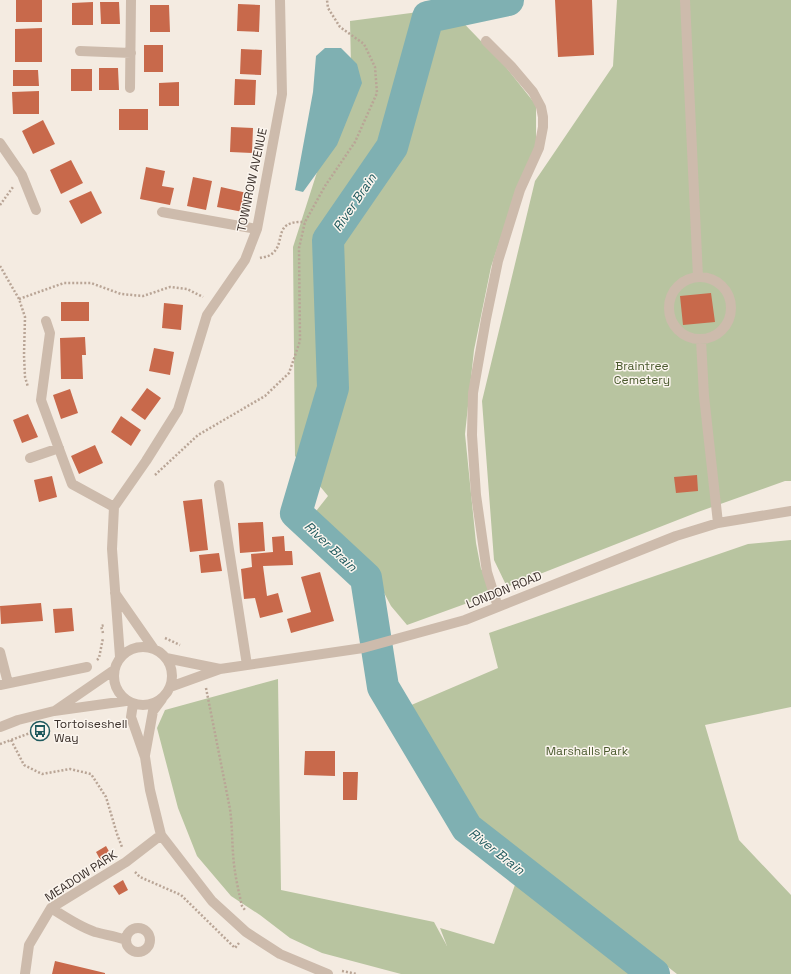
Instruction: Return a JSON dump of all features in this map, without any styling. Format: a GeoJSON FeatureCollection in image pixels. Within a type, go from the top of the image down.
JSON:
{"type":"FeatureCollection","features":[{"type":"Feature","properties":{"kind":"street"},"geometry":{"type":"LineString","coordinates":[[130,88],[131,0]]}},
{"type":"Feature","properties":{"kind":"street","name":"TOWNROW AVENUE"},"geometry":{"type":"LineString","coordinates":[[114,507],[146,461],[178,410],[207,315],[245,260],[257,229],[282,94],[280,0]]}},
{"type":"Feature","properties":{"kind":"street"},"geometry":{"type":"LineString","coordinates":[[685,0],[698,277]]}},
{"type":"Feature","properties":{"kind":"street"},"geometry":{"type":"LineString","coordinates":[[486,41],[511,66],[533,92],[541,107],[543,117],[543,127],[539,148],[520,190],[498,262],[473,393],[472,435],[476,495],[487,572],[498,607]]}},
{"type":"Feature","properties":{"kind":"street"},"geometry":{"type":"LineString","coordinates":[[80,51],[130,53]]}},
{"type":"Feature","properties":{"kind":"street"},"geometry":{"type":"LineString","coordinates":[[0,143],[22,175],[36,210]]}},
{"type":"Feature","properties":{"kind":"street"},"geometry":{"type":"LineString","coordinates":[[162,212],[257,229]]}},
{"type":"Feature","properties":{"kind":"street"},"geometry":{"type":"LineString","coordinates":[[706,277],[720,283],[729,296],[731,311],[727,325],[716,336],[701,340],[686,337],[674,327],[668,313],[669,298],[678,285],[691,278],[706,277]]}},
{"type":"Feature","properties":{"kind":"street"},"geometry":{"type":"LineString","coordinates":[[46,320],[50,333],[41,400],[72,484],[114,507],[112,548],[120,657],[114,670],[114,682],[118,692],[130,702],[131,717],[145,757],[150,790],[161,835],[212,901],[246,932],[280,954],[328,974]]}},
{"type":"Feature","properties":{"kind":"street"},"geometry":{"type":"LineString","coordinates":[[701,340],[704,396],[718,523]]}},
{"type":"Feature","properties":{"kind":"street"},"geometry":{"type":"LineString","coordinates":[[30,458],[59,448]]}},
{"type":"Feature","properties":{"kind":"street"},"geometry":{"type":"LineString","coordinates":[[219,485],[247,665]]}},
{"type":"Feature","properties":{"kind":"street","name":"LONDON ROAD"},"geometry":{"type":"LineString","coordinates":[[170,687],[220,669],[364,648],[465,620],[676,536],[718,523],[791,511]]}},
{"type":"Feature","properties":{"kind":"street"},"geometry":{"type":"LineString","coordinates":[[115,593],[154,649],[166,658],[172,672],[170,687],[153,711],[145,757]]}},
{"type":"Feature","properties":{"kind":"street"},"geometry":{"type":"LineString","coordinates":[[120,657],[135,647],[154,649]]}},
{"type":"Feature","properties":{"kind":"street"},"geometry":{"type":"LineString","coordinates":[[0,652],[4,684],[87,667]]}},
{"type":"Feature","properties":{"kind":"street","name":"LONDON ROAD"},"geometry":{"type":"LineString","coordinates":[[166,658],[220,669]]}},
{"type":"Feature","properties":{"kind":"street"},"geometry":{"type":"LineString","coordinates":[[54,711],[114,670]]}},
{"type":"Feature","properties":{"kind":"street"},"geometry":{"type":"LineString","coordinates":[[0,727],[18,720],[54,711],[130,702],[149,705],[162,698]]}},
{"type":"Feature","properties":{"kind":"street","name":"MEADOW PARK"},"geometry":{"type":"LineString","coordinates":[[25,974],[29,945],[51,908],[126,862],[161,835]]}},
{"type":"Feature","properties":{"kind":"street"},"geometry":{"type":"LineString","coordinates":[[51,908],[81,926],[96,932],[114,935],[126,940]]}},
{"type":"Feature","properties":{"kind":"path"},"geometry":{"type":"LineString","coordinates":[[153,477],[198,435],[265,396],[289,373],[300,341],[299,248],[305,222],[325,186],[355,142],[377,93],[376,67],[364,44],[340,27],[328,8],[327,0]]}},
{"type":"Feature","properties":{"kind":"path"},"geometry":{"type":"LineString","coordinates":[[246,256],[258,259],[270,255],[276,250],[282,230],[289,223],[296,221],[305,222]]}},
{"type":"Feature","properties":{"kind":"path"},"geometry":{"type":"LineString","coordinates":[[0,266],[19,299],[24,317],[25,377],[29,392]]}},
{"type":"Feature","properties":{"kind":"path"},"geometry":{"type":"LineString","coordinates":[[19,299],[64,283],[91,283],[121,294],[144,296],[170,287],[187,289],[208,300]]}},
{"type":"Feature","properties":{"kind":"path"},"geometry":{"type":"LineString","coordinates":[[87,667],[99,658],[103,639],[102,626]]}},
{"type":"Feature","properties":{"kind":"path"},"geometry":{"type":"LineString","coordinates":[[207,688],[233,828],[233,853],[238,888],[242,906],[246,912]]}},
{"type":"Feature","properties":{"kind":"path"},"geometry":{"type":"LineString","coordinates":[[0,744],[11,740]]}},
{"type":"Feature","properties":{"kind":"green space","name":"Braintree Cemetery"},"geometry":{"type":"Polygon","coordinates":[[[617,0],[791,0],[791,481],[785,481],[698,512],[507,587],[494,560],[482,401],[535,181],[613,66],[617,0]]]}},
{"type":"Feature","properties":{"kind":"green space"},"geometry":{"type":"Polygon","coordinates":[[[449,8],[505,66],[536,105],[536,145],[516,192],[491,267],[474,350],[465,434],[476,543],[481,569],[498,592],[407,625],[391,606],[372,570],[313,515],[328,496],[295,456],[293,247],[351,66],[350,21],[449,8]]]}},
{"type":"Feature","properties":{"kind":"green space","name":"Marshalls Park"},"geometry":{"type":"Polygon","coordinates":[[[791,540],[791,707],[705,725],[739,840],[791,895],[791,974],[677,974],[478,820],[409,706],[498,668],[489,633],[748,544],[791,540]]]}},
{"type":"Feature","properties":{"kind":"green space"},"geometry":{"type":"Polygon","coordinates":[[[278,679],[281,890],[434,922],[447,946],[440,928],[494,944],[516,882],[639,974],[401,974],[322,953],[290,938],[260,915],[231,896],[197,856],[178,808],[157,728],[165,710],[278,679]]]}},
{"type":"Feature","properties":{"kind":"water"},"geometry":{"type":"Polygon","coordinates":[[[325,48],[341,48],[357,64],[362,83],[337,145],[303,192],[295,190],[313,92],[316,56],[325,48]]]}},
{"type":"Feature","properties":{"kind":"building"},"geometry":{"type":"Polygon","coordinates":[[[16,0],[42,0],[42,22],[16,22],[16,0]]]}},
{"type":"Feature","properties":{"kind":"building"},"geometry":{"type":"Polygon","coordinates":[[[555,0],[592,0],[594,55],[558,57],[555,0]]]}},
{"type":"Feature","properties":{"kind":"building"},"geometry":{"type":"Polygon","coordinates":[[[93,2],[93,25],[72,25],[72,3],[93,2]]]}},
{"type":"Feature","properties":{"kind":"building"},"geometry":{"type":"Polygon","coordinates":[[[100,2],[119,2],[120,24],[101,24],[100,2]]]}},
{"type":"Feature","properties":{"kind":"building"},"geometry":{"type":"Polygon","coordinates":[[[238,4],[260,5],[259,32],[237,31],[238,4]]]}},
{"type":"Feature","properties":{"kind":"building"},"geometry":{"type":"Polygon","coordinates":[[[150,5],[169,5],[170,32],[150,32],[150,5]]]}},
{"type":"Feature","properties":{"kind":"building"},"geometry":{"type":"Polygon","coordinates":[[[42,28],[42,62],[15,62],[15,29],[42,28]]]}},
{"type":"Feature","properties":{"kind":"building"},"geometry":{"type":"Polygon","coordinates":[[[144,45],[163,45],[163,72],[144,72],[144,45]]]}},
{"type":"Feature","properties":{"kind":"building"},"geometry":{"type":"Polygon","coordinates":[[[241,49],[262,50],[261,75],[240,74],[241,49]]]}},
{"type":"Feature","properties":{"kind":"building"},"geometry":{"type":"Polygon","coordinates":[[[99,68],[118,68],[119,90],[99,90],[99,68]]]}},
{"type":"Feature","properties":{"kind":"building"},"geometry":{"type":"Polygon","coordinates":[[[71,69],[92,69],[92,91],[71,91],[71,69]]]}},
{"type":"Feature","properties":{"kind":"building"},"geometry":{"type":"Polygon","coordinates":[[[13,70],[38,70],[39,86],[13,86],[13,70]]]}},
{"type":"Feature","properties":{"kind":"building"},"geometry":{"type":"Polygon","coordinates":[[[235,79],[256,80],[255,105],[234,105],[235,79]]]}},
{"type":"Feature","properties":{"kind":"building"},"geometry":{"type":"Polygon","coordinates":[[[179,82],[179,106],[159,106],[159,83],[179,82]]]}},
{"type":"Feature","properties":{"kind":"building"},"geometry":{"type":"Polygon","coordinates":[[[39,91],[39,114],[13,114],[12,92],[39,91]]]}},
{"type":"Feature","properties":{"kind":"building"},"geometry":{"type":"Polygon","coordinates":[[[119,109],[148,109],[148,130],[119,130],[119,109]]]}},
{"type":"Feature","properties":{"kind":"building"},"geometry":{"type":"Polygon","coordinates":[[[43,120],[55,144],[33,154],[22,131],[43,120]]]}},
{"type":"Feature","properties":{"kind":"building"},"geometry":{"type":"Polygon","coordinates":[[[231,127],[253,128],[252,153],[230,152],[231,127]]]}},
{"type":"Feature","properties":{"kind":"building"},"geometry":{"type":"Polygon","coordinates":[[[71,160],[83,183],[61,194],[50,170],[71,160]]]}},
{"type":"Feature","properties":{"kind":"building"},"geometry":{"type":"Polygon","coordinates":[[[146,167],[165,171],[162,186],[174,188],[170,205],[140,199],[146,167]]]}},
{"type":"Feature","properties":{"kind":"building"},"geometry":{"type":"Polygon","coordinates":[[[193,177],[212,181],[206,210],[187,206],[193,177]]]}},
{"type":"Feature","properties":{"kind":"building"},"geometry":{"type":"Polygon","coordinates":[[[221,187],[247,193],[243,212],[217,207],[221,187]]]}},
{"type":"Feature","properties":{"kind":"building"},"geometry":{"type":"Polygon","coordinates":[[[91,191],[102,213],[81,224],[69,201],[91,191]]]}},
{"type":"Feature","properties":{"kind":"building"},"geometry":{"type":"Polygon","coordinates":[[[711,293],[715,322],[683,325],[680,296],[711,293]]]}},
{"type":"Feature","properties":{"kind":"building"},"geometry":{"type":"Polygon","coordinates":[[[61,302],[89,302],[89,321],[61,321],[61,302]]]}},
{"type":"Feature","properties":{"kind":"building"},"geometry":{"type":"Polygon","coordinates":[[[164,303],[183,305],[181,330],[162,328],[164,303]]]}},
{"type":"Feature","properties":{"kind":"building"},"geometry":{"type":"Polygon","coordinates":[[[85,337],[86,355],[82,355],[83,379],[61,379],[60,338],[85,337]]]}},
{"type":"Feature","properties":{"kind":"building"},"geometry":{"type":"Polygon","coordinates":[[[154,348],[174,352],[170,375],[149,371],[154,348]]]}},
{"type":"Feature","properties":{"kind":"building"},"geometry":{"type":"Polygon","coordinates":[[[147,388],[161,398],[145,420],[131,410],[147,388]]]}},
{"type":"Feature","properties":{"kind":"building"},"geometry":{"type":"Polygon","coordinates":[[[70,389],[78,413],[61,419],[53,395],[70,389]]]}},
{"type":"Feature","properties":{"kind":"building"},"geometry":{"type":"Polygon","coordinates":[[[28,414],[38,437],[22,443],[13,420],[28,414]]]}},
{"type":"Feature","properties":{"kind":"building"},"geometry":{"type":"Polygon","coordinates":[[[121,416],[141,430],[131,446],[111,432],[121,416]]]}},
{"type":"Feature","properties":{"kind":"building"},"geometry":{"type":"Polygon","coordinates":[[[95,445],[103,463],[79,474],[71,456],[95,445]]]}},
{"type":"Feature","properties":{"kind":"building"},"geometry":{"type":"Polygon","coordinates":[[[697,475],[698,491],[676,493],[674,477],[697,475]]]}},
{"type":"Feature","properties":{"kind":"building"},"geometry":{"type":"Polygon","coordinates":[[[52,476],[57,497],[39,502],[34,480],[52,476]]]}},
{"type":"Feature","properties":{"kind":"building"},"geometry":{"type":"Polygon","coordinates":[[[202,499],[208,550],[190,552],[183,501],[202,499]]]}},
{"type":"Feature","properties":{"kind":"building"},"geometry":{"type":"Polygon","coordinates":[[[263,522],[265,551],[240,553],[238,523],[263,522]]]}},
{"type":"Feature","properties":{"kind":"building"},"geometry":{"type":"Polygon","coordinates":[[[284,536],[285,551],[292,551],[293,565],[263,566],[267,596],[278,593],[283,612],[260,618],[255,598],[244,599],[241,569],[252,567],[251,554],[273,552],[272,537],[284,536]]]}},
{"type":"Feature","properties":{"kind":"building"},"geometry":{"type":"Polygon","coordinates":[[[219,553],[222,571],[201,573],[199,555],[219,553]]]}},
{"type":"Feature","properties":{"kind":"building"},"geometry":{"type":"Polygon","coordinates":[[[320,572],[334,621],[291,633],[287,619],[311,612],[301,577],[320,572]]]}},
{"type":"Feature","properties":{"kind":"building"},"geometry":{"type":"Polygon","coordinates":[[[41,603],[43,621],[1,624],[0,606],[41,603]]]}},
{"type":"Feature","properties":{"kind":"building"},"geometry":{"type":"Polygon","coordinates":[[[72,608],[74,631],[55,633],[53,609],[72,608]]]}},
{"type":"Feature","properties":{"kind":"building"},"geometry":{"type":"Polygon","coordinates":[[[305,751],[335,751],[335,776],[304,775],[305,751]]]}},
{"type":"Feature","properties":{"kind":"building"},"geometry":{"type":"Polygon","coordinates":[[[343,772],[358,772],[357,800],[343,800],[343,772]]]}},
{"type":"Feature","properties":{"kind":"building"},"geometry":{"type":"Polygon","coordinates":[[[106,846],[111,855],[101,861],[96,852],[106,846]]]}},
{"type":"Feature","properties":{"kind":"building"},"geometry":{"type":"Polygon","coordinates":[[[123,880],[128,890],[119,895],[113,886],[123,880]]]}},
{"type":"Feature","properties":{"kind":"building"},"geometry":{"type":"Polygon","coordinates":[[[55,961],[105,973],[105,974],[52,974],[55,961]]]}},
{"type":"Feature","properties":{"kind":"waterway","name":"River Brain"},"geometry":{"type":"LineString","coordinates":[[508,0],[428,17],[392,147],[328,240],[333,388],[296,513],[366,578],[383,687],[467,828],[654,974]]}},
{"type":"Feature","properties":{"kind":"place","name":"Tortoiseshell Way"},"geometry":{"type":"Point","coordinates":[40,731]}}]}
